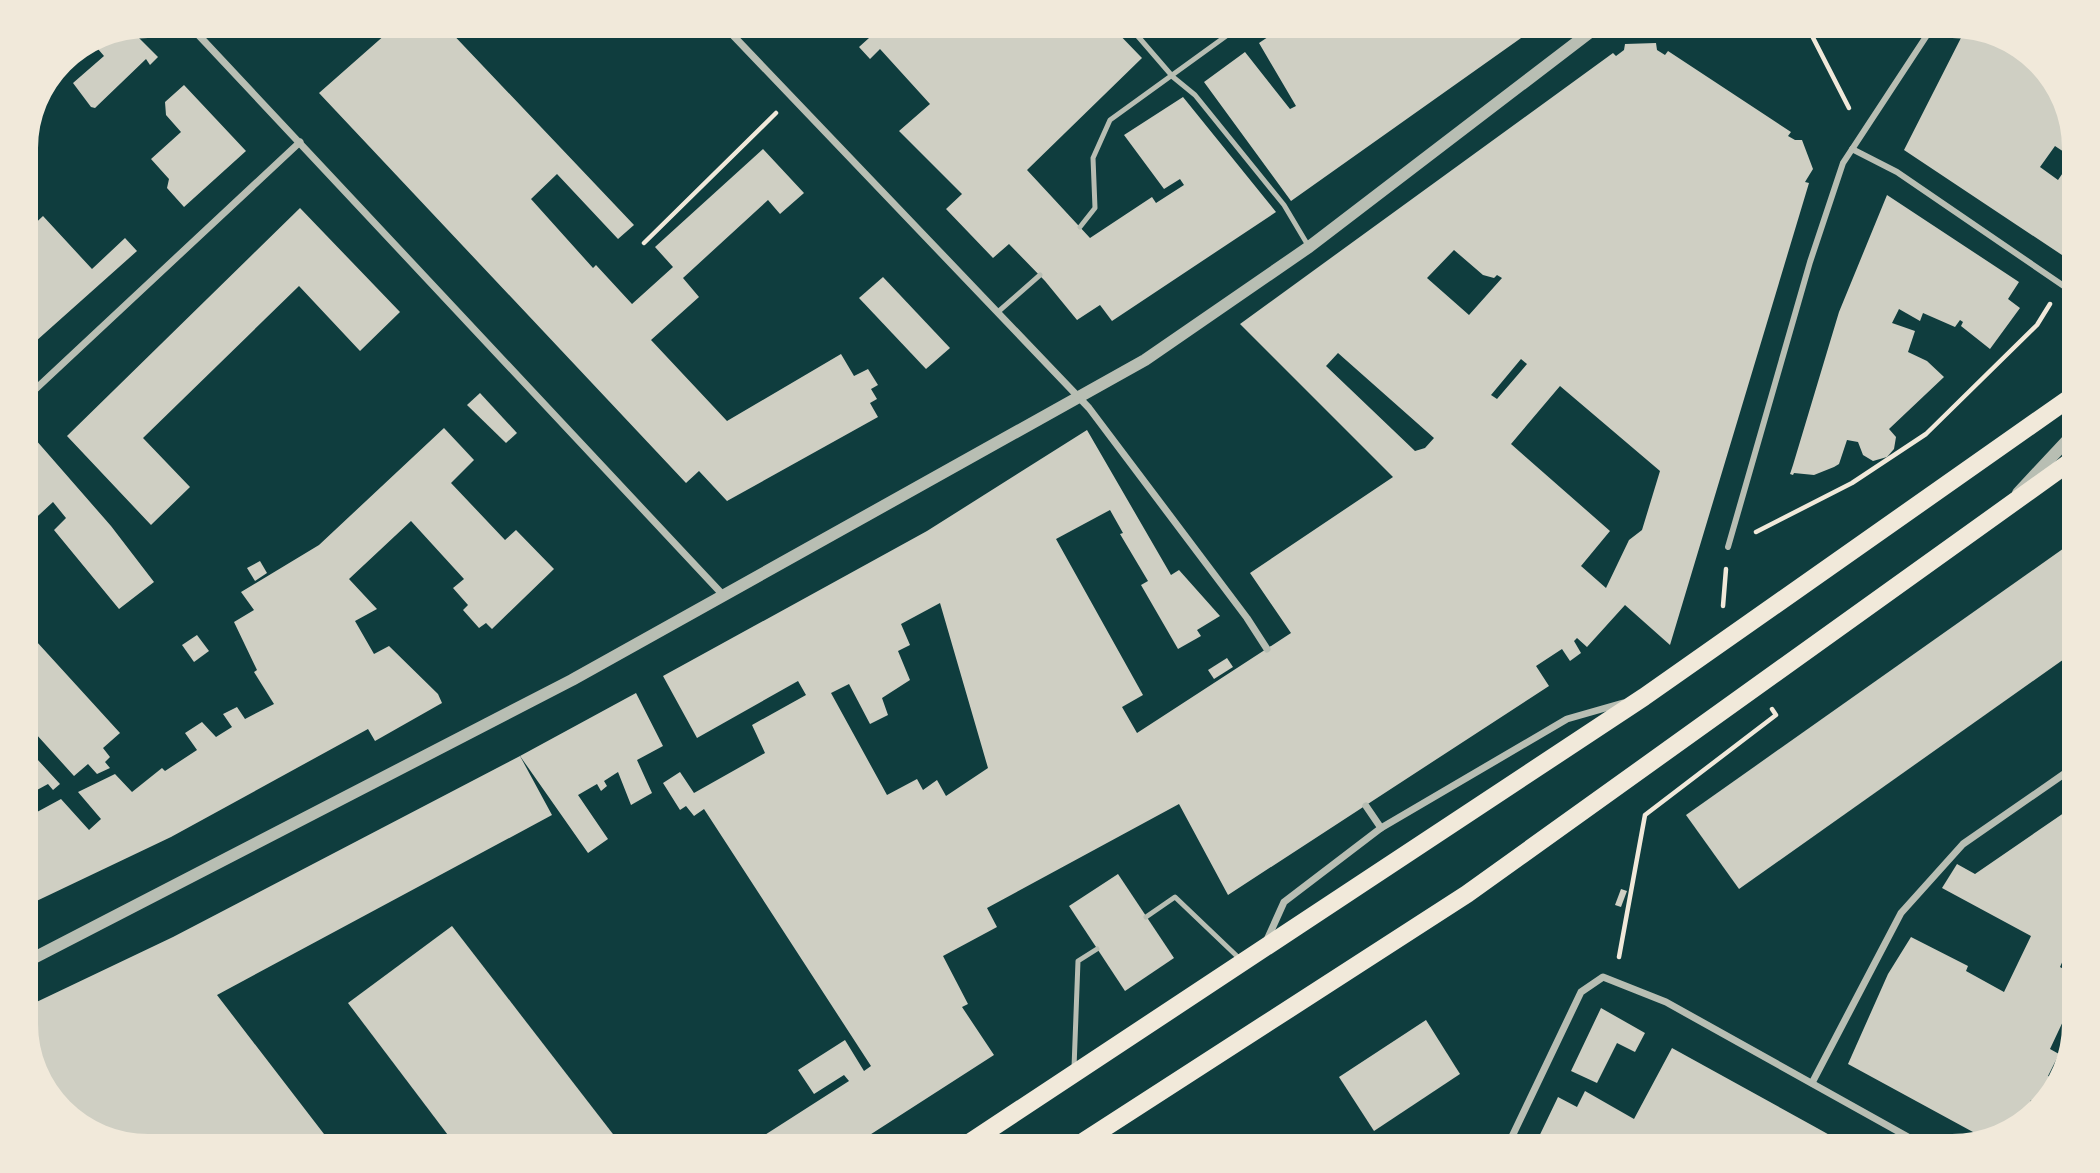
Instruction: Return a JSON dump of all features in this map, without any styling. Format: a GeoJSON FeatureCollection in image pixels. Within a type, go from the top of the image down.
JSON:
{"type":"FeatureCollection","features":[{"type":"Feature","properties":{"kind":"main road"},"geometry":{"type":"LineString","coordinates":[[982,1134],[1644,697],[2061,404]]}},
{"type":"Feature","properties":{"kind":"main road"},"geometry":{"type":"LineString","coordinates":[[1095,1134],[1467,894],[1757,689],[2061,468]]}},
{"type":"Feature","properties":{"kind":"street"},"geometry":{"type":"LineString","coordinates":[[201,38],[724,596]]}},
{"type":"Feature","properties":{"kind":"street"},"geometry":{"type":"LineString","coordinates":[[736,38],[1079,397],[1247,618],[1267,649]]}},
{"type":"Feature","properties":{"kind":"street"},"geometry":{"type":"LineString","coordinates":[[39,954],[559,686],[1145,360],[1309,247],[1582,38]]}},
{"type":"Feature","properties":{"kind":"street"},"geometry":{"type":"LineString","coordinates":[[1728,547],[1810,262],[1837,181],[1852,149],[1925,38]]}},
{"type":"Feature","properties":{"kind":"street"},"geometry":{"type":"LineString","coordinates":[[39,386],[300,142]]}},
{"type":"Feature","properties":{"kind":"street"},"geometry":{"type":"LineString","coordinates":[[1852,149],[1897,172],[2061,283]]}},
{"type":"Feature","properties":{"kind":"street"},"geometry":{"type":"LineString","coordinates":[[2004,509],[2061,447]]}},
{"type":"Feature","properties":{"kind":"street"},"geometry":{"type":"LineString","coordinates":[[1262,949],[1284,902],[1381,828],[1567,719],[1644,697]]}},
{"type":"Feature","properties":{"kind":"street"},"geometry":{"type":"LineString","coordinates":[[1812,1083],[1901,913],[1963,844],[2062,776]]}},
{"type":"Feature","properties":{"kind":"street"},"geometry":{"type":"LineString","coordinates":[[1367,806],[1381,828]]}},
{"type":"Feature","properties":{"kind":"street"},"geometry":{"type":"LineString","coordinates":[[1513,1134],[1581,992],[1603,977],[1666,1002],[1903,1134]]}},
{"type":"Feature","properties":{"kind":"lane"},"geometry":{"type":"LineString","coordinates":[[1139,38],[1173,77],[1195,94],[1268,185],[1309,247]]}},
{"type":"Feature","properties":{"kind":"lane"},"geometry":{"type":"LineString","coordinates":[[1080,228],[1095,208],[1093,158],[1110,120],[1224,38]]}},
{"type":"Feature","properties":{"kind":"lane"},"geometry":{"type":"LineString","coordinates":[[999,311],[1040,275]]}},
{"type":"Feature","properties":{"kind":"lane"},"geometry":{"type":"LineString","coordinates":[[1146,917],[1175,897],[1244,962]]}},
{"type":"Feature","properties":{"kind":"lane"},"geometry":{"type":"LineString","coordinates":[[1074,1073],[1078,961],[1097,949]]}},
{"type":"Feature","properties":{"kind":"path"},"geometry":{"type":"LineString","coordinates":[[1813,38],[1846,105],[1868,126]]}},
{"type":"Feature","properties":{"kind":"path"},"geometry":{"type":"LineString","coordinates":[[644,243],[793,97]]}},
{"type":"Feature","properties":{"kind":"path"},"geometry":{"type":"LineString","coordinates":[[1728,547],[1852,483],[1926,434],[2037,325],[2061,285]]}},
{"type":"Feature","properties":{"kind":"path"},"geometry":{"type":"LineString","coordinates":[[1615,982],[1645,815],[1776,715],[1757,689]]}},
{"type":"Feature","properties":{"kind":"building"},"geometry":{"type":"Polygon","coordinates":[[[381,38],[456,38],[634,225],[618,239],[557,174],[531,199],[593,268],[596,265],[632,304],[673,267],[655,247],[763,149],[804,193],[780,214],[768,200],[683,278],[699,297],[651,340],[727,421],[841,354],[854,376],[868,369],[878,385],[871,389],[877,399],[870,403],[878,417],[727,501],[699,471],[686,483],[319,93],[381,38]]]}},
{"type":"Feature","properties":{"kind":"building"},"geometry":{"type":"Polygon","coordinates":[[[869,38],[1123,38],[1142,58],[1027,170],[1090,238],[1152,197],[1156,203],[1184,185],[1180,179],[1164,189],[1124,135],[1183,97],[1276,212],[1112,321],[1100,305],[1077,320],[1045,281],[1009,244],[993,258],[946,209],[962,194],[899,131],[930,104],[880,49],[870,59],[859,47],[869,38]]]}},
{"type":"Feature","properties":{"kind":"building"},"geometry":{"type":"Polygon","coordinates":[[[1266,38],[1521,38],[1291,201],[1204,82],[1245,52],[1290,109],[1296,106],[1259,43],[1266,38]]]}},
{"type":"Feature","properties":{"kind":"building"},"geometry":{"type":"Polygon","coordinates":[[[140,39],[158,57],[150,65],[146,59],[95,108],[91,107],[73,83],[104,56],[99,50],[113,44],[140,39]]]}},
{"type":"Feature","properties":{"kind":"building"},"geometry":{"type":"Polygon","coordinates":[[[1961,39],[1980,42],[2007,53],[2039,81],[2047,93],[2058,120],[2061,150],[2055,146],[2040,167],[2058,180],[2061,176],[2061,254],[1904,150],[1961,39]]]}},
{"type":"Feature","properties":{"kind":"building"},"geometry":{"type":"Polygon","coordinates":[[[1656,43],[1657,50],[1665,55],[1668,51],[1791,132],[1788,136],[1802,140],[1813,169],[1805,182],[1809,183],[1670,645],[1625,605],[1587,647],[1577,638],[1574,641],[1581,653],[1570,661],[1562,649],[1536,666],[1549,686],[1228,895],[1179,804],[987,908],[997,927],[943,956],[968,1004],[962,1007],[994,1055],[871,1134],[766,1134],[849,1081],[844,1075],[814,1094],[798,1070],[845,1040],[864,1071],[871,1066],[704,809],[694,816],[686,806],[680,810],[663,783],[680,772],[694,793],[765,753],[752,725],[806,695],[798,681],[697,738],[663,676],[927,531],[1087,430],[1171,575],[1179,570],[1220,616],[1197,630],[1201,636],[1178,649],[1141,585],[1148,581],[1120,534],[1123,533],[1110,510],[1056,539],[1143,695],[1122,707],[1137,733],[1291,633],[1250,573],[1393,477],[1240,324],[1613,53],[1616,56],[1624,50],[1625,44],[1656,43]],[[1454,250],[1427,278],[1469,315],[1502,278],[1497,275],[1494,278],[1483,275],[1454,250]],[[1338,353],[1326,366],[1415,451],[1425,448],[1434,438],[1338,353]],[[1521,359],[1491,395],[1497,399],[1527,364],[1521,359]],[[1560,386],[1511,444],[1610,531],[1581,566],[1606,588],[1629,540],[1642,530],[1660,471],[1560,386]],[[940,603],[901,624],[910,645],[898,651],[910,680],[882,698],[888,715],[870,724],[849,684],[831,693],[887,795],[917,779],[923,790],[937,780],[946,796],[988,768],[940,603]]]}},
{"type":"Feature","properties":{"kind":"building"},"geometry":{"type":"Polygon","coordinates":[[[184,85],[246,151],[184,207],[167,188],[169,179],[151,159],[181,132],[166,115],[165,102],[184,85]]]}},
{"type":"Feature","properties":{"kind":"building"},"geometry":{"type":"Polygon","coordinates":[[[1887,195],[2019,282],[2008,299],[2020,308],[1990,349],[1961,326],[1963,322],[1960,320],[1955,327],[1923,313],[1920,321],[1899,309],[1892,323],[1915,331],[1908,352],[1927,361],[1944,377],[1889,429],[1896,437],[1894,449],[1887,457],[1873,461],[1863,455],[1858,442],[1847,440],[1839,464],[1834,467],[1814,475],[1790,474],[1839,312],[1887,195]]]}},
{"type":"Feature","properties":{"kind":"building"},"geometry":{"type":"Polygon","coordinates":[[[300,208],[400,312],[360,351],[299,286],[143,438],[190,487],[151,525],[67,436],[300,208]]]}},
{"type":"Feature","properties":{"kind":"building"},"geometry":{"type":"Polygon","coordinates":[[[43,216],[92,269],[125,238],[137,251],[39,338],[39,220],[43,216]]]}},
{"type":"Feature","properties":{"kind":"building"},"geometry":{"type":"Polygon","coordinates":[[[883,277],[950,348],[926,369],[859,298],[883,277]]]}},
{"type":"Feature","properties":{"kind":"building"},"geometry":{"type":"Polygon","coordinates":[[[480,393],[517,433],[506,443],[467,405],[480,393]]]}},
{"type":"Feature","properties":{"kind":"building"},"geometry":{"type":"Polygon","coordinates":[[[444,428],[474,460],[451,483],[505,540],[516,530],[554,569],[492,629],[486,623],[479,628],[463,610],[468,605],[453,588],[464,579],[411,521],[349,579],[377,609],[355,621],[374,654],[389,646],[438,694],[442,703],[375,741],[368,729],[171,837],[39,900],[39,811],[61,799],[89,830],[101,819],[78,792],[115,774],[132,792],[162,768],[165,771],[197,750],[185,733],[202,722],[216,737],[232,727],[223,714],[237,707],[245,719],[274,704],[254,672],[257,670],[234,622],[254,610],[241,592],[319,545],[444,428]]]}},
{"type":"Feature","properties":{"kind":"building"},"geometry":{"type":"Polygon","coordinates":[[[39,444],[111,526],[154,582],[119,609],[54,530],[66,518],[53,502],[39,515],[39,444]]]}},
{"type":"Feature","properties":{"kind":"building"},"geometry":{"type":"Polygon","coordinates":[[[2061,550],[2062,661],[1739,889],[1686,815],[2061,550]]]}},
{"type":"Feature","properties":{"kind":"building"},"geometry":{"type":"Polygon","coordinates":[[[260,561],[267,573],[255,581],[247,568],[260,561]]]}},
{"type":"Feature","properties":{"kind":"building"},"geometry":{"type":"Polygon","coordinates":[[[197,635],[209,651],[194,662],[182,645],[197,635]]]}},
{"type":"Feature","properties":{"kind":"building"},"geometry":{"type":"Polygon","coordinates":[[[39,644],[120,733],[103,748],[110,757],[105,762],[110,768],[97,774],[88,764],[74,776],[39,737],[39,644]]]}},
{"type":"Feature","properties":{"kind":"building"},"geometry":{"type":"Polygon","coordinates":[[[1227,658],[1233,667],[1214,679],[1208,670],[1227,658]]]}},
{"type":"Feature","properties":{"kind":"building"},"geometry":{"type":"Polygon","coordinates":[[[636,693],[663,746],[637,760],[652,793],[631,805],[618,772],[604,781],[607,786],[601,791],[597,784],[578,795],[608,839],[588,853],[520,756],[636,693]]]}},
{"type":"Feature","properties":{"kind":"building"},"geometry":{"type":"Polygon","coordinates":[[[520,756],[552,815],[217,995],[324,1134],[134,1134],[93,1120],[81,1112],[57,1086],[44,1060],[41,1046],[39,1001],[173,937],[520,756]]]}},
{"type":"Feature","properties":{"kind":"building"},"geometry":{"type":"Polygon","coordinates":[[[39,761],[60,784],[53,790],[48,784],[39,789],[39,761]]]}},
{"type":"Feature","properties":{"kind":"building"},"geometry":{"type":"Polygon","coordinates":[[[2062,814],[2062,1024],[2050,1049],[2058,1053],[2047,1080],[2019,1112],[1994,1126],[1974,1132],[1848,1064],[1888,974],[1911,937],[1968,966],[1966,971],[2004,992],[2031,936],[1942,888],[1957,864],[1975,874],[2062,814]]]}},
{"type":"Feature","properties":{"kind":"building"},"geometry":{"type":"Polygon","coordinates":[[[1118,874],[1174,958],[1125,991],[1069,906],[1118,874]]]}},
{"type":"Feature","properties":{"kind":"building"},"geometry":{"type":"Polygon","coordinates":[[[1621,889],[1627,891],[1621,907],[1615,905],[1621,889]]]}},
{"type":"Feature","properties":{"kind":"building"},"geometry":{"type":"Polygon","coordinates":[[[452,926],[613,1134],[447,1134],[348,1003],[452,926]]]}},
{"type":"Feature","properties":{"kind":"building"},"geometry":{"type":"Polygon","coordinates":[[[1601,1008],[1645,1033],[1635,1052],[1617,1043],[1597,1083],[1571,1071],[1601,1008]]]}},
{"type":"Feature","properties":{"kind":"building"},"geometry":{"type":"Polygon","coordinates":[[[1426,1020],[1460,1074],[1374,1131],[1339,1077],[1426,1020]]]}},
{"type":"Feature","properties":{"kind":"building"},"geometry":{"type":"Polygon","coordinates":[[[1672,1048],[1827,1134],[1540,1134],[1558,1097],[1577,1107],[1585,1091],[1634,1119],[1672,1048]]]}}]}
